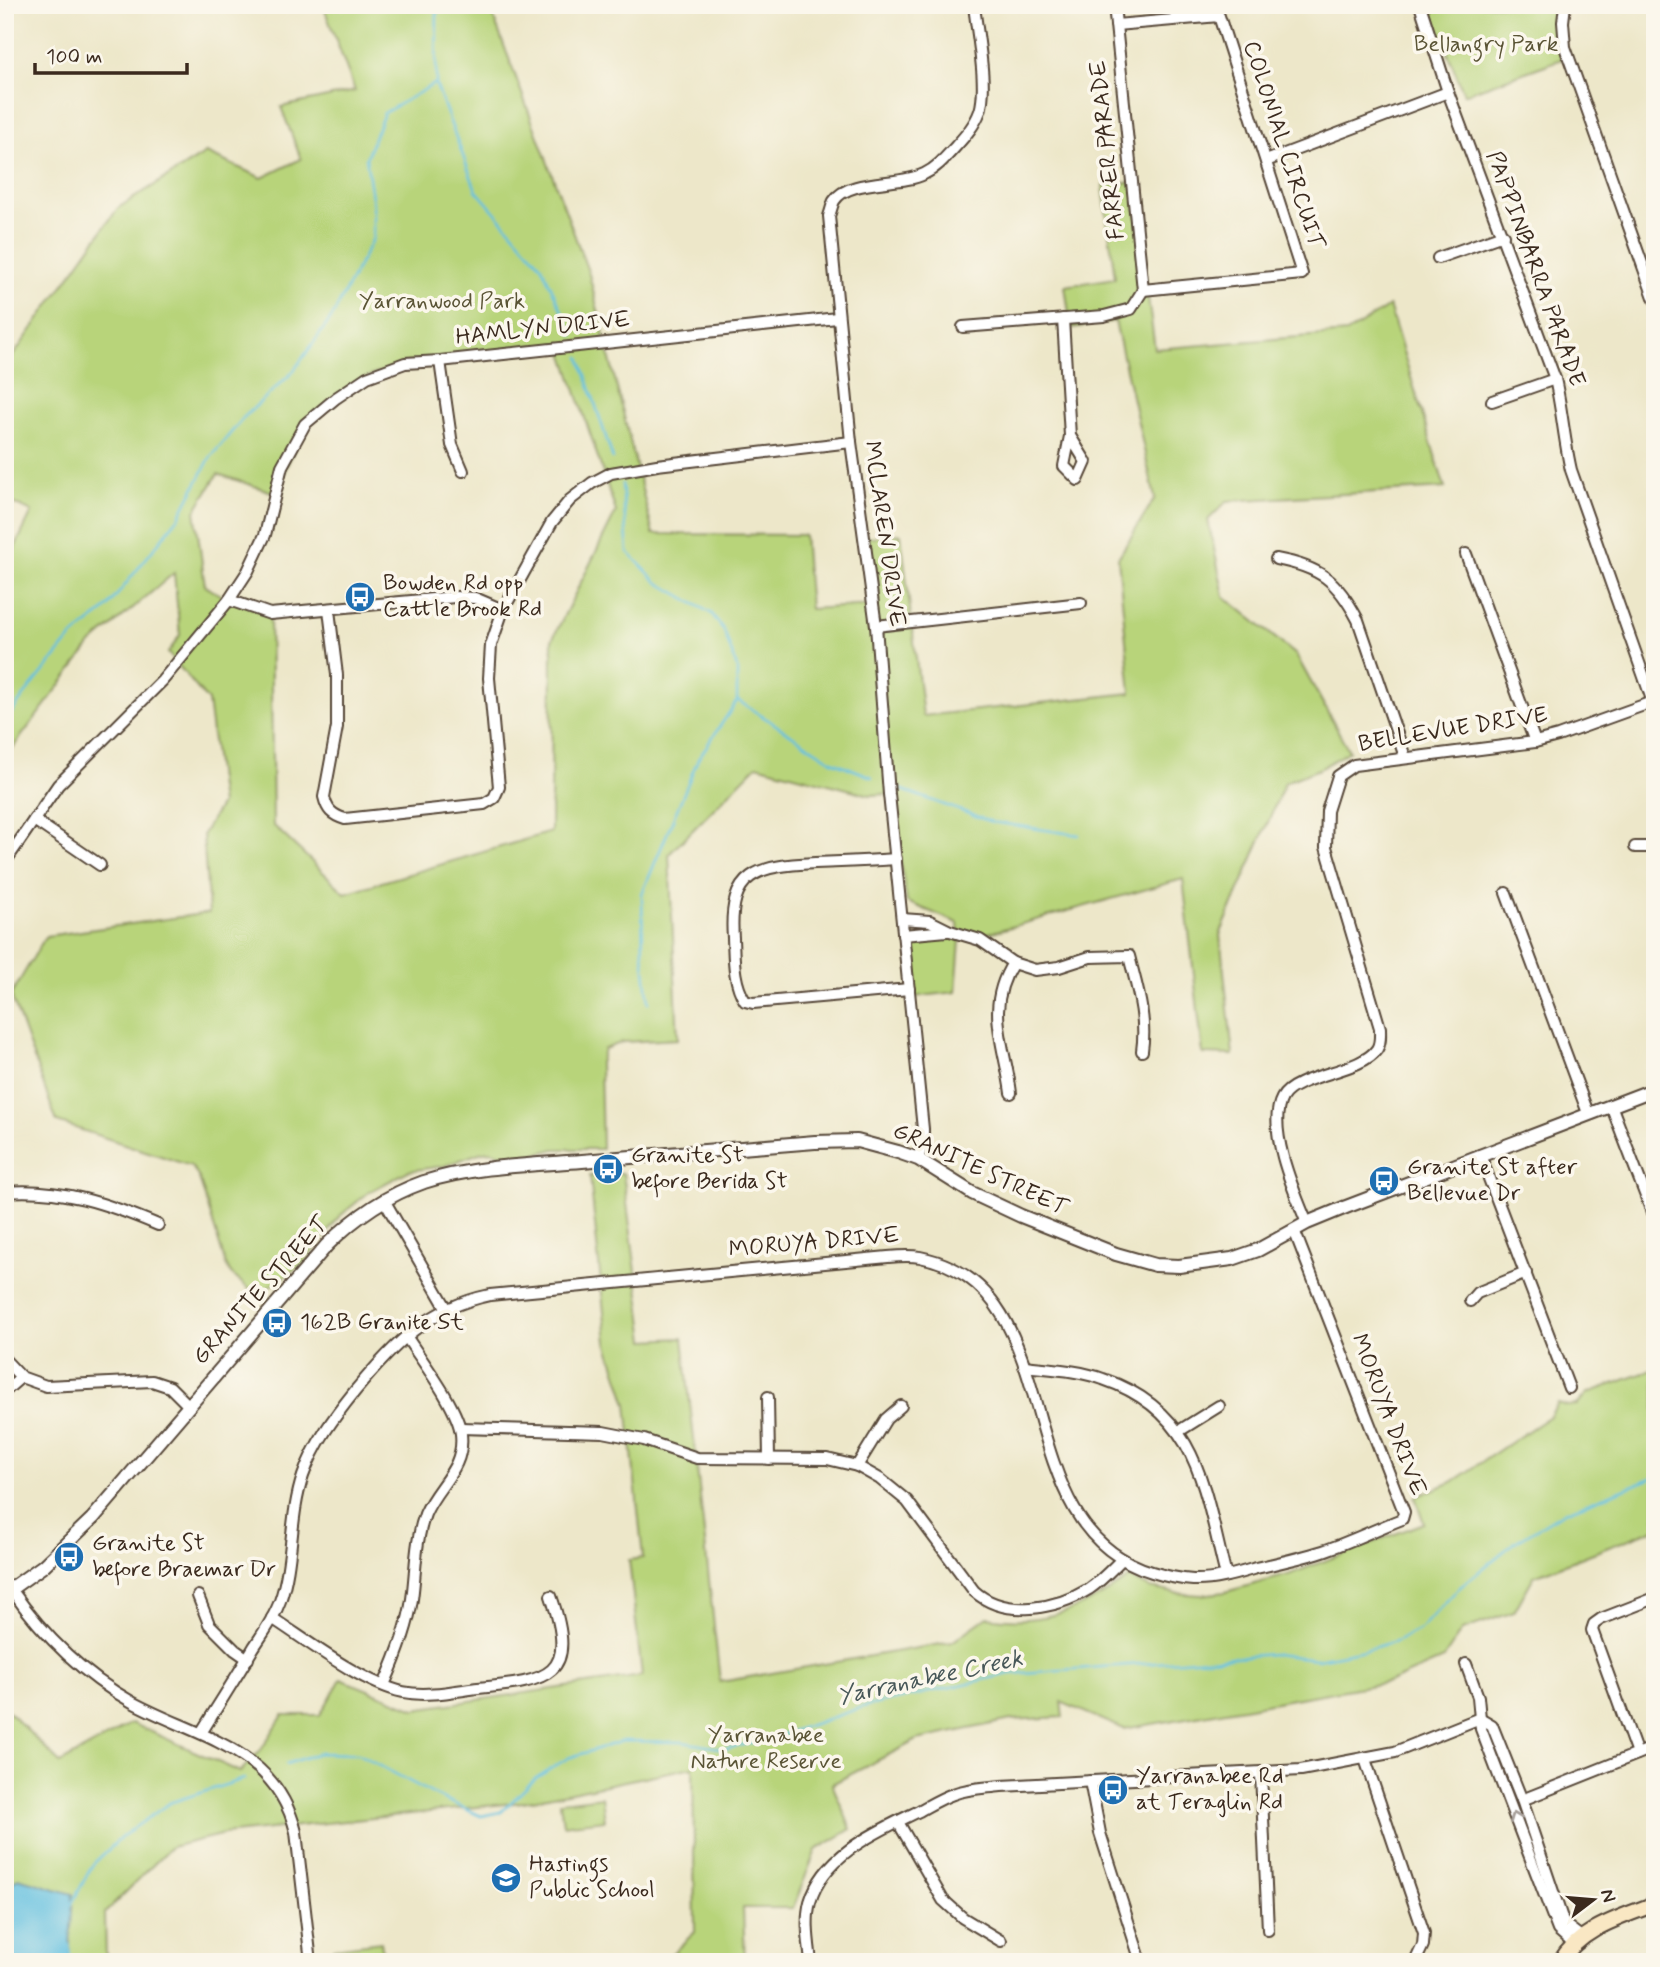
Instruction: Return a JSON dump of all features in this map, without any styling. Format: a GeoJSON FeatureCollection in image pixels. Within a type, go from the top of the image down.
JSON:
{"type":"FeatureCollection","features":[{"type":"Feature","properties":{"kind":"main road"},"geometry":{"type":"LineString","coordinates":[[1560,1962],[1577,1941],[1598,1927],[1655,1904]]}},
{"type":"Feature","properties":{"kind":"street","name":"MCLAREN DRIVE"},"geometry":{"type":"LineString","coordinates":[[918,1159],[923,1143],[923,1129],[876,626],[851,442],[829,216],[835,199],[847,190],[924,175],[939,164],[971,130],[979,112],[983,92],[974,5]]}},
{"type":"Feature","properties":{"kind":"street","name":"FARRER PARADE"},"geometry":{"type":"LineString","coordinates":[[1114,5],[1143,290]]}},
{"type":"Feature","properties":{"kind":"street","name":"PAPPINBARRA PARADE"},"geometry":{"type":"LineString","coordinates":[[1420,5],[1448,92],[1555,379],[1571,470],[1654,704]]}},
{"type":"Feature","properties":{"kind":"street"},"geometry":{"type":"LineString","coordinates":[[1565,5],[1565,47],[1655,300]]}},
{"type":"Feature","properties":{"kind":"street","name":"COLONIAL CIRCUIT"},"geometry":{"type":"LineString","coordinates":[[1116,25],[1219,16],[1302,274],[1143,290]]}},
{"type":"Feature","properties":{"kind":"street"},"geometry":{"type":"LineString","coordinates":[[1266,161],[1448,92]]}},
{"type":"Feature","properties":{"kind":"street"},"geometry":{"type":"LineString","coordinates":[[1438,258],[1503,235]]}},
{"type":"Feature","properties":{"kind":"street"},"geometry":{"type":"LineString","coordinates":[[963,327],[1104,316],[1131,309],[1143,290]]}},
{"type":"Feature","properties":{"kind":"street","name":"HAMLYN DRIVE"},"geometry":{"type":"LineString","coordinates":[[5,862],[58,785],[162,681],[229,600],[265,534],[282,466],[305,424],[367,377],[405,363],[838,318]]}},
{"type":"Feature","properties":{"kind":"street"},"geometry":{"type":"LineString","coordinates":[[1063,319],[1070,436]]}},
{"type":"Feature","properties":{"kind":"street"},"geometry":{"type":"LineString","coordinates":[[440,361],[452,445],[463,471]]}},
{"type":"Feature","properties":{"kind":"street"},"geometry":{"type":"LineString","coordinates":[[1492,401],[1555,379]]}},
{"type":"Feature","properties":{"kind":"street"},"geometry":{"type":"LineString","coordinates":[[329,610],[337,675],[337,727],[324,797],[327,808],[335,816],[345,819],[484,804],[494,798],[499,787],[489,678],[491,645],[503,610],[552,522],[570,500],[611,473],[657,464],[851,442]]}},
{"type":"Feature","properties":{"kind":"street"},"geometry":{"type":"LineString","coordinates":[[1466,554],[1535,742]]}},
{"type":"Feature","properties":{"kind":"street"},"geometry":{"type":"LineString","coordinates":[[1276,559],[1301,564],[1319,572],[1334,583],[1348,600],[1358,620],[1405,757]]}},
{"type":"Feature","properties":{"kind":"street"},"geometry":{"type":"LineString","coordinates":[[229,600],[270,614],[454,597],[475,598],[503,610]]}},
{"type":"Feature","properties":{"kind":"street"},"geometry":{"type":"LineString","coordinates":[[876,626],[1081,603]]}},
{"type":"Feature","properties":{"kind":"street","name":"BELLEVUE DRIVE"},"geometry":{"type":"LineString","coordinates":[[1307,1223],[1282,1154],[1278,1116],[1281,1099],[1294,1087],[1370,1057],[1379,1046],[1380,1028],[1326,848],[1327,811],[1338,776],[1354,765],[1535,742],[1654,704]]}},
{"type":"Feature","properties":{"kind":"street"},"geometry":{"type":"LineString","coordinates":[[34,820],[100,864]]}},
{"type":"Feature","properties":{"kind":"street"},"geometry":{"type":"LineString","coordinates":[[1635,848],[1655,847]]}},
{"type":"Feature","properties":{"kind":"street"},"geometry":{"type":"LineString","coordinates":[[896,859],[779,865],[754,874],[736,896],[731,912],[736,980],[745,1000],[753,1003],[909,989]]}},
{"type":"Feature","properties":{"kind":"street"},"geometry":{"type":"LineString","coordinates":[[1506,893],[1588,1113]]}},
{"type":"Feature","properties":{"kind":"street"},"geometry":{"type":"LineString","coordinates":[[902,919],[930,921],[950,931],[980,940],[1013,963],[1035,970],[1090,957],[1129,956],[1143,1010],[1145,1032],[1142,1051]]}},
{"type":"Feature","properties":{"kind":"street"},"geometry":{"type":"LineString","coordinates":[[903,935],[950,931]]}},
{"type":"Feature","properties":{"kind":"street"},"geometry":{"type":"LineString","coordinates":[[1011,1093],[1009,1071],[998,1035],[997,1003],[1004,977],[1013,963]]}},
{"type":"Feature","properties":{"kind":"street","name":"GRANITE STREET"},"geometry":{"type":"LineString","coordinates":[[8,1591],[43,1566],[93,1518],[327,1245],[355,1219],[384,1200],[424,1183],[464,1173],[531,1165],[857,1141],[918,1159],[972,1193],[1116,1254],[1155,1265],[1179,1266],[1232,1259],[1258,1250],[1307,1223],[1655,1088]]}},
{"type":"Feature","properties":{"kind":"street"},"geometry":{"type":"LineString","coordinates":[[1611,1105],[1655,1220]]}},
{"type":"Feature","properties":{"kind":"street"},"geometry":{"type":"LineString","coordinates":[[1480,1156],[1569,1388]]}},
{"type":"Feature","properties":{"kind":"street"},"geometry":{"type":"LineString","coordinates":[[5,1192],[29,1190],[78,1196],[117,1207],[158,1225]]}},
{"type":"Feature","properties":{"kind":"street"},"geometry":{"type":"LineString","coordinates":[[384,1200],[447,1309]]}},
{"type":"Feature","properties":{"kind":"street"},"geometry":{"type":"LineString","coordinates":[[1300,1205],[1322,1217]]}},
{"type":"Feature","properties":{"kind":"street","name":"MORUYA DRIVE"},"geometry":{"type":"LineString","coordinates":[[201,1733],[272,1618],[284,1586],[293,1511],[303,1476],[313,1451],[327,1428],[394,1345],[447,1309],[473,1299],[513,1293],[918,1256],[945,1264],[964,1274],[981,1287],[998,1308],[1012,1332],[1069,1503],[1102,1545],[1122,1559],[1142,1569],[1170,1577],[1195,1580],[1226,1576],[1325,1550],[1402,1519],[1404,1512],[1294,1230]]}},
{"type":"Feature","properties":{"kind":"street"},"geometry":{"type":"LineString","coordinates":[[1470,1301],[1477,1293],[1526,1273]]}},
{"type":"Feature","properties":{"kind":"street"},"geometry":{"type":"LineString","coordinates":[[384,1685],[409,1617],[422,1523],[426,1511],[453,1473],[461,1448],[460,1428],[452,1409],[406,1336]]}},
{"type":"Feature","properties":{"kind":"street"},"geometry":{"type":"LineString","coordinates":[[5,1360],[20,1377],[32,1383],[58,1387],[152,1381],[170,1387],[188,1405]]}},
{"type":"Feature","properties":{"kind":"street"},"geometry":{"type":"LineString","coordinates":[[1024,1366],[1101,1378],[1119,1385],[1144,1398],[1179,1431],[1192,1454],[1201,1479],[1226,1576]]}},
{"type":"Feature","properties":{"kind":"street"},"geometry":{"type":"LineString","coordinates":[[5,1391],[20,1377]]}},
{"type":"Feature","properties":{"kind":"street"},"geometry":{"type":"LineString","coordinates":[[768,1397],[769,1459]]}},
{"type":"Feature","properties":{"kind":"street"},"geometry":{"type":"LineString","coordinates":[[857,1466],[886,1419],[901,1406]]}},
{"type":"Feature","properties":{"kind":"street"},"geometry":{"type":"LineString","coordinates":[[1179,1431],[1219,1406]]}},
{"type":"Feature","properties":{"kind":"street"},"geometry":{"type":"LineString","coordinates":[[460,1428],[603,1432],[644,1440],[697,1458],[827,1459],[857,1466],[880,1479],[907,1501],[974,1591],[982,1599],[994,1604],[1019,1608],[1060,1602],[1091,1587],[1122,1559]]}},
{"type":"Feature","properties":{"kind":"street"},"geometry":{"type":"LineString","coordinates":[[8,1591],[35,1623],[83,1668],[132,1702],[201,1733],[248,1759],[267,1776],[283,1797],[296,1832],[311,1962]]}},
{"type":"Feature","properties":{"kind":"street"},"geometry":{"type":"LineString","coordinates":[[198,1596],[208,1623],[234,1650],[248,1658]]}},
{"type":"Feature","properties":{"kind":"street"},"geometry":{"type":"LineString","coordinates":[[272,1618],[364,1677],[402,1692],[415,1693],[526,1683],[549,1673],[561,1652],[560,1626],[551,1596]]}},
{"type":"Feature","properties":{"kind":"street"},"geometry":{"type":"LineString","coordinates":[[1637,1755],[1592,1630],[1594,1624],[1601,1619],[1655,1598]]}},
{"type":"Feature","properties":{"kind":"street"},"geometry":{"type":"LineString","coordinates":[[1466,1664],[1478,1697],[1481,1729],[1558,1930],[1577,1941]]}},
{"type":"Feature","properties":{"kind":"street"},"geometry":{"type":"LineString","coordinates":[[811,1962],[808,1921],[810,1904],[822,1878],[847,1851],[944,1797],[965,1791],[1301,1770],[1395,1752],[1480,1718]]}},
{"type":"Feature","properties":{"kind":"street"},"geometry":{"type":"LineString","coordinates":[[1480,1718],[1492,1725],[1564,1924],[1577,1941]]}},
{"type":"Feature","properties":{"kind":"street"},"geometry":{"type":"LineString","coordinates":[[1521,1801],[1655,1748]]}},
{"type":"Feature","properties":{"kind":"street"},"geometry":{"type":"LineString","coordinates":[[1365,1759],[1424,1933],[1423,1945],[1415,1962]]}},
{"type":"Feature","properties":{"kind":"street"},"geometry":{"type":"LineString","coordinates":[[1261,1773],[1268,1930]]}},
{"type":"Feature","properties":{"kind":"street"},"geometry":{"type":"LineString","coordinates":[[1090,1782],[1101,1833],[1141,1962]]}},
{"type":"Feature","properties":{"kind":"street"},"geometry":{"type":"LineString","coordinates":[[898,1822],[943,1900],[963,1918],[1001,1941]]}},
{"type":"Feature","properties":{"kind":"green space","name":"Yarranwood Park"},"geometry":{"type":"Polygon","coordinates":[[[323,5],[489,5],[589,274],[653,534],[804,535],[810,609],[872,605],[862,538],[901,534],[923,716],[1131,693],[1118,558],[1155,498],[1115,321],[1071,328],[1065,286],[1115,278],[1103,186],[1132,182],[1155,349],[1347,333],[1389,306],[1445,488],[1227,501],[1208,520],[1224,596],[1296,655],[1349,751],[1319,769],[1285,782],[1220,935],[1233,1055],[1203,1054],[1183,879],[960,941],[956,992],[914,997],[911,951],[915,939],[953,937],[959,940],[958,923],[907,902],[889,794],[870,795],[757,765],[669,854],[678,1039],[623,1042],[604,1049],[600,1063],[602,1149],[555,1149],[527,1156],[508,1157],[492,1151],[482,1152],[444,1166],[408,1171],[369,1192],[340,1216],[303,1264],[263,1291],[254,1293],[231,1274],[226,1265],[199,1178],[191,1166],[57,1122],[11,995],[46,936],[209,913],[203,834],[221,804],[208,701],[168,653],[180,635],[174,573],[92,643],[5,758],[5,568],[32,512],[5,499],[5,367],[118,208],[206,153],[262,178],[301,159],[281,107],[355,91],[323,5]],[[562,349],[405,363],[367,377],[305,424],[275,493],[218,474],[195,511],[205,586],[229,600],[270,614],[273,825],[345,893],[551,832],[552,640],[616,512],[562,349]]]}},
{"type":"Feature","properties":{"kind":"green space","name":"Bellangry Park"},"geometry":{"type":"Polygon","coordinates":[[[1429,5],[1557,5],[1556,35],[1562,59],[1464,94],[1429,5]]]}},
{"type":"Feature","properties":{"kind":"green space","name":"Yarranabee Nature Reserve"},"geometry":{"type":"Polygon","coordinates":[[[623,1173],[645,1340],[683,1338],[720,1682],[952,1642],[987,1617],[1044,1617],[1079,1606],[1129,1578],[1150,1588],[1200,1595],[1225,1592],[1288,1575],[1424,1523],[1415,1497],[1452,1482],[1550,1416],[1558,1403],[1577,1405],[1588,1393],[1655,1369],[1655,1529],[1534,1576],[1514,1612],[1462,1630],[1443,1659],[1390,1682],[1124,1729],[1061,1702],[1063,1717],[1011,1720],[917,1740],[832,1784],[851,1829],[816,1850],[793,1908],[743,1908],[745,1962],[663,1962],[695,1932],[693,1767],[523,1802],[224,1834],[171,1847],[105,1913],[106,1962],[5,1962],[5,1708],[60,1763],[132,1723],[240,1772],[261,1750],[283,1715],[320,1715],[341,1679],[415,1709],[642,1676],[629,1560],[643,1558],[627,1404],[607,1342],[590,1176],[623,1173]]]}},
{"type":"Feature","properties":{"kind":"green space"},"geometry":{"type":"Polygon","coordinates":[[[602,1797],[605,1820],[563,1825],[560,1802],[602,1797]]]}},
{"type":"Feature","properties":{"kind":"green space"},"geometry":{"type":"Polygon","coordinates":[[[381,1942],[384,1962],[334,1962],[333,1948],[381,1942]]]}},
{"type":"Feature","properties":{"kind":"water"},"geometry":{"type":"Polygon","coordinates":[[[18,1878],[73,1894],[69,1962],[5,1962],[5,1887],[18,1878]]]}},
{"type":"Feature","properties":{"kind":"waterway"},"geometry":{"type":"LineString","coordinates":[[437,5],[436,85],[476,190],[541,265],[573,335]]}},
{"type":"Feature","properties":{"kind":"waterway"},"geometry":{"type":"LineString","coordinates":[[5,722],[71,638],[106,609],[179,517],[210,458],[244,417],[292,373],[332,317],[373,238],[373,204],[366,158],[384,113],[436,83]]}},
{"type":"Feature","properties":{"kind":"waterway"},"geometry":{"type":"LineString","coordinates":[[580,357],[613,459]]}},
{"type":"Feature","properties":{"kind":"waterway"},"geometry":{"type":"LineString","coordinates":[[622,484],[628,552],[657,582],[712,614],[724,631],[737,668],[737,700],[832,761],[872,777]]}},
{"type":"Feature","properties":{"kind":"waterway"},"geometry":{"type":"LineString","coordinates":[[649,1003],[643,954],[642,894],[698,759],[737,701]]}},
{"type":"Feature","properties":{"kind":"waterway"},"geometry":{"type":"LineString","coordinates":[[900,789],[992,822],[1079,835]]}},
{"type":"Feature","properties":{"kind":"waterway","name":"Yarranabee Creek"},"geometry":{"type":"LineString","coordinates":[[286,1764],[319,1753],[358,1754],[481,1816],[501,1812],[536,1778],[568,1758],[623,1741],[682,1742],[726,1749],[781,1735],[863,1707],[1009,1674],[1274,1654],[1317,1659],[1365,1650],[1396,1641],[1420,1629],[1459,1588],[1515,1542],[1564,1512],[1655,1477]]}},
{"type":"Feature","properties":{"kind":"waterway","name":"Yarranabee Creek"},"geometry":{"type":"LineString","coordinates":[[70,1907],[93,1864],[123,1836],[169,1803],[244,1779]]}},
{"type":"Feature","properties":{"kind":"waterway","name":"Yarranabee Creek"},"geometry":{"type":"LineString","coordinates":[[69,1944],[70,1962]]}},
{"type":"Feature","properties":{"kind":"place","name":"Bowden Rd opp Cattle Brook Rd"},"geometry":{"type":"Point","coordinates":[360,597]}},
{"type":"Feature","properties":{"kind":"place","name":"Granite St before Berida St"},"geometry":{"type":"Point","coordinates":[608,1169]}},
{"type":"Feature","properties":{"kind":"place","name":"Granite St after Bellevue Dr"},"geometry":{"type":"Point","coordinates":[1384,1181]}},
{"type":"Feature","properties":{"kind":"place","name":"162B Granite St"},"geometry":{"type":"Point","coordinates":[277,1323]}},
{"type":"Feature","properties":{"kind":"place","name":"Granite St before Braemar Dr"},"geometry":{"type":"Point","coordinates":[69,1557]}},
{"type":"Feature","properties":{"kind":"place","name":"Yarranabee Rd at Teraglin Rd"},"geometry":{"type":"Point","coordinates":[1113,1790]}},
{"type":"Feature","properties":{"kind":"place","name":"Hastings Public School"},"geometry":{"type":"Point","coordinates":[506,1878]}}]}
